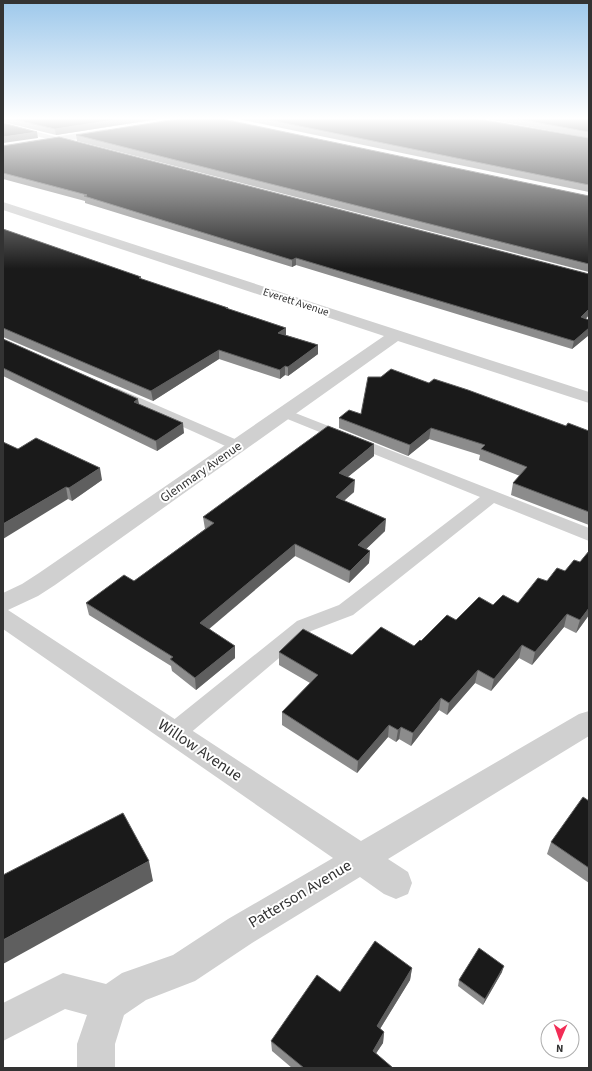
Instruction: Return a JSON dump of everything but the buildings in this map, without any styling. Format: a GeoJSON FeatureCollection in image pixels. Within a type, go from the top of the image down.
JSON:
{"type":"FeatureCollection","features":[{"type":"Feature","properties":{"kind":"street","name":"Everett Avenue"},"geometry":{"type":"LineString","coordinates":[[3,206],[589,398]]}},
{"type":"Feature","properties":{"kind":"street","name":"Glenmary Avenue"},"geometry":{"type":"LineString","coordinates":[[3,603],[30,590],[47,579],[396,335]]}},
{"type":"Feature","properties":{"kind":"street","name":"Willow Avenue"},"geometry":{"type":"LineString","coordinates":[[3,617],[396,883]]}},
{"type":"Feature","properties":{"kind":"street","name":"Patterson Avenue"},"geometry":{"type":"LineString","coordinates":[[110,1003],[135,986],[183,969],[240,931],[588,723]]}},
{"type":"Feature","properties":{"kind":"street"},"geometry":{"type":"LineString","coordinates":[[3,1023],[63,991],[110,1003],[96,1044],[96,1068]]}},
{"type":"Feature","properties":{"kind":"lane"},"geometry":{"type":"LineString","coordinates":[[104,386],[238,446]]}},
{"type":"Feature","properties":{"kind":"lane"},"geometry":{"type":"LineString","coordinates":[[285,413],[589,535]]}},
{"type":"Feature","properties":{"kind":"lane"},"geometry":{"type":"LineString","coordinates":[[174,733],[304,626],[346,610],[492,496]]}}]}
